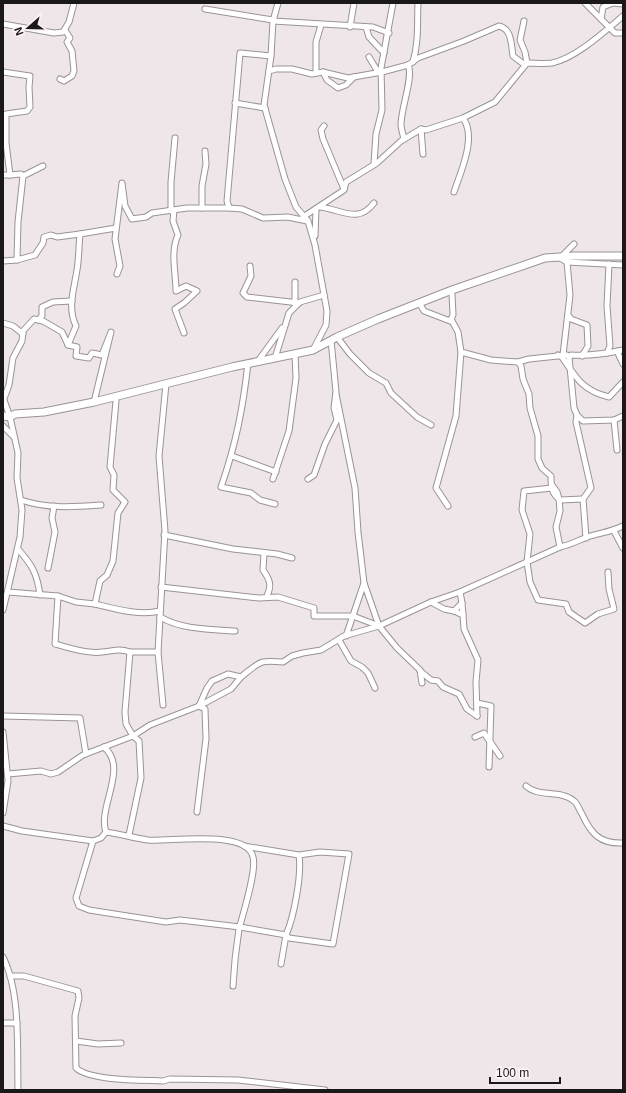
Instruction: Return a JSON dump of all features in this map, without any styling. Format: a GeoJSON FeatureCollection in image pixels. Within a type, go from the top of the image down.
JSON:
{"type":"FeatureCollection","features":[{"type":"Feature","properties":{"kind":"street"},"geometry":{"type":"LineString","coordinates":[[3,24],[54,33],[64,30],[69,22],[74,3]]}},
{"type":"Feature","properties":{"kind":"street"},"geometry":{"type":"LineString","coordinates":[[278,3],[273,20],[271,56],[268,71],[265,108],[285,179],[296,207],[308,221],[315,243],[327,319],[322,333],[313,350]]}},
{"type":"Feature","properties":{"kind":"street"},"geometry":{"type":"LineString","coordinates":[[350,27],[354,3]]}},
{"type":"Feature","properties":{"kind":"street"},"geometry":{"type":"LineString","coordinates":[[374,164],[376,134],[382,110],[380,72],[389,33],[393,3]]}},
{"type":"Feature","properties":{"kind":"street"},"geometry":{"type":"LineString","coordinates":[[404,139],[401,124],[405,96],[410,80],[410,63],[417,48],[419,32],[416,21],[418,3]]}},
{"type":"Feature","properties":{"kind":"street"},"geometry":{"type":"LineString","coordinates":[[585,3],[615,33],[623,33]]}},
{"type":"Feature","properties":{"kind":"street"},"geometry":{"type":"LineString","coordinates":[[601,19],[604,7],[613,3],[623,4]]}},
{"type":"Feature","properties":{"kind":"street"},"geometry":{"type":"LineString","coordinates":[[205,9],[273,20],[350,27],[373,27],[389,33]]}},
{"type":"Feature","properties":{"kind":"street"},"geometry":{"type":"LineString","coordinates":[[268,71],[276,69],[316,73],[323,72],[348,78],[380,72],[410,63],[499,26],[504,27],[510,34],[512,56],[526,64],[552,62],[573,53],[623,16]]}},
{"type":"Feature","properties":{"kind":"street"},"geometry":{"type":"LineString","coordinates":[[303,217],[344,190],[346,182],[374,164],[404,139],[421,129],[426,130],[463,118],[495,102],[526,64],[525,52],[520,40],[524,20]]}},
{"type":"Feature","properties":{"kind":"street"},"geometry":{"type":"LineString","coordinates":[[316,73],[316,42],[321,24]]}},
{"type":"Feature","properties":{"kind":"street"},"geometry":{"type":"LineString","coordinates":[[366,27],[369,37],[384,54]]}},
{"type":"Feature","properties":{"kind":"street"},"geometry":{"type":"LineString","coordinates":[[60,79],[64,81],[72,76],[74,71],[72,51],[67,42],[70,38],[64,30]]}},
{"type":"Feature","properties":{"kind":"street"},"geometry":{"type":"LineString","coordinates":[[229,208],[227,201],[240,53],[271,56]]}},
{"type":"Feature","properties":{"kind":"street"},"geometry":{"type":"LineString","coordinates":[[369,57],[380,72]]}},
{"type":"Feature","properties":{"kind":"street"},"geometry":{"type":"LineString","coordinates":[[3,72],[30,76],[30,107],[27,111],[5,113],[6,143],[10,175]]}},
{"type":"Feature","properties":{"kind":"street"},"geometry":{"type":"LineString","coordinates":[[323,72],[327,80],[338,88],[346,85],[354,76]]}},
{"type":"Feature","properties":{"kind":"street"},"geometry":{"type":"LineString","coordinates":[[235,103],[265,108]]}},
{"type":"Feature","properties":{"kind":"street"},"geometry":{"type":"LineString","coordinates":[[454,192],[466,150],[467,124],[463,118]]}},
{"type":"Feature","properties":{"kind":"street"},"geometry":{"type":"LineString","coordinates":[[324,126],[321,130],[323,139],[344,190]]}},
{"type":"Feature","properties":{"kind":"street"},"geometry":{"type":"LineString","coordinates":[[421,129],[423,154]]}},
{"type":"Feature","properties":{"kind":"street"},"geometry":{"type":"LineString","coordinates":[[175,138],[171,182],[173,221],[178,235],[175,240],[173,258],[176,291],[186,286],[197,291],[175,309],[184,333]]}},
{"type":"Feature","properties":{"kind":"street"},"geometry":{"type":"LineString","coordinates":[[202,208],[202,186],[206,164],[205,151]]}},
{"type":"Feature","properties":{"kind":"street"},"geometry":{"type":"LineString","coordinates":[[3,175],[21,174],[23,176],[43,166]]}},
{"type":"Feature","properties":{"kind":"street"},"geometry":{"type":"LineString","coordinates":[[17,260],[18,222],[23,176]]}},
{"type":"Feature","properties":{"kind":"street"},"geometry":{"type":"LineString","coordinates":[[117,274],[120,266],[115,239],[122,183],[125,206],[132,219],[173,210],[229,208],[242,209],[263,218],[288,217],[308,221]]}},
{"type":"Feature","properties":{"kind":"street"},"geometry":{"type":"LineString","coordinates":[[318,208],[336,209],[353,215],[367,212],[374,203]]}},
{"type":"Feature","properties":{"kind":"street"},"geometry":{"type":"LineString","coordinates":[[315,243],[318,208]]}},
{"type":"Feature","properties":{"kind":"street"},"geometry":{"type":"LineString","coordinates":[[3,260],[17,260],[35,255],[43,244],[44,237],[51,235],[57,237],[116,228]]}},
{"type":"Feature","properties":{"kind":"street"},"geometry":{"type":"LineString","coordinates":[[68,345],[76,326],[71,316],[78,264],[80,234]]}},
{"type":"Feature","properties":{"kind":"street"},"geometry":{"type":"LineString","coordinates":[[560,258],[574,244]]}},
{"type":"Feature","properties":{"kind":"street"},"geometry":{"type":"LineString","coordinates":[[7,416],[94,402],[248,363],[313,350],[334,338],[452,290],[545,258],[574,256],[623,256]]}},
{"type":"Feature","properties":{"kind":"street"},"geometry":{"type":"LineString","coordinates":[[560,258],[568,262],[623,265]]}},
{"type":"Feature","properties":{"kind":"street"},"geometry":{"type":"LineString","coordinates":[[563,355],[570,295],[568,262]]}},
{"type":"Feature","properties":{"kind":"street"},"geometry":{"type":"LineString","coordinates":[[607,353],[610,346],[607,306],[609,264]]}},
{"type":"Feature","properties":{"kind":"street"},"geometry":{"type":"LineString","coordinates":[[250,266],[250,276],[243,293],[248,297],[296,304],[324,295]]}},
{"type":"Feature","properties":{"kind":"street"},"geometry":{"type":"LineString","coordinates":[[275,358],[289,313],[296,304],[295,282]]}},
{"type":"Feature","properties":{"kind":"street"},"geometry":{"type":"LineString","coordinates":[[448,506],[436,488],[456,416],[462,352],[458,332],[451,319],[453,315],[452,294]]}},
{"type":"Feature","properties":{"kind":"street"},"geometry":{"type":"LineString","coordinates":[[38,320],[42,316],[42,307],[48,303],[72,301]]}},
{"type":"Feature","properties":{"kind":"street"},"geometry":{"type":"LineString","coordinates":[[421,306],[424,311],[434,316],[450,321],[451,319]]}},
{"type":"Feature","properties":{"kind":"street"},"geometry":{"type":"LineString","coordinates":[[568,315],[571,319],[587,325],[588,346],[582,356]]}},
{"type":"Feature","properties":{"kind":"street"},"geometry":{"type":"LineString","coordinates":[[3,610],[18,548],[22,517],[17,478],[18,456],[15,438],[3,400],[9,385],[13,358],[18,350],[23,330],[34,319],[50,324],[62,332],[68,345]]}},
{"type":"Feature","properties":{"kind":"street"},"geometry":{"type":"LineString","coordinates":[[3,322],[14,326],[23,334]]}},
{"type":"Feature","properties":{"kind":"street"},"geometry":{"type":"LineString","coordinates":[[258,361],[286,324]]}},
{"type":"Feature","properties":{"kind":"street"},"geometry":{"type":"LineString","coordinates":[[68,345],[77,347],[76,356],[89,358],[92,353],[102,355],[111,332],[94,402]]}},
{"type":"Feature","properties":{"kind":"street"},"geometry":{"type":"LineString","coordinates":[[334,338],[336,394],[355,488],[358,532],[364,582],[379,626],[397,648],[420,672],[431,680],[438,681],[443,687],[459,694],[467,708],[477,716],[476,682],[478,660],[464,629],[464,615],[460,592]]}},
{"type":"Feature","properties":{"kind":"street"},"geometry":{"type":"LineString","coordinates":[[334,338],[369,373],[386,383],[391,393],[418,418],[431,425]]}},
{"type":"Feature","properties":{"kind":"street"},"geometry":{"type":"LineString","coordinates":[[462,352],[491,360],[518,362],[557,355],[569,357],[571,355],[582,356],[623,350]]}},
{"type":"Feature","properties":{"kind":"street"},"geometry":{"type":"LineString","coordinates":[[617,351],[623,364]]}},
{"type":"Feature","properties":{"kind":"street"},"geometry":{"type":"LineString","coordinates":[[274,479],[289,431],[296,378],[295,354]]}},
{"type":"Feature","properties":{"kind":"street"},"geometry":{"type":"LineString","coordinates":[[557,355],[562,358],[577,380],[599,395],[609,398],[623,382]]}},
{"type":"Feature","properties":{"kind":"street"},"geometry":{"type":"LineString","coordinates":[[569,357],[569,369],[577,415],[576,422],[592,488],[583,499],[586,538]]}},
{"type":"Feature","properties":{"kind":"street"},"geometry":{"type":"LineString","coordinates":[[518,362],[521,366],[523,379],[529,394],[530,408],[538,436],[538,459],[542,468],[551,476],[552,487],[557,492],[559,500],[560,511],[556,527],[560,547]]}},
{"type":"Feature","properties":{"kind":"street"},"geometry":{"type":"LineString","coordinates":[[248,363],[242,415],[232,456],[221,487],[251,493],[260,500],[275,504]]}},
{"type":"Feature","properties":{"kind":"street"},"geometry":{"type":"LineString","coordinates":[[164,705],[158,652],[164,535],[159,456],[166,384]]}},
{"type":"Feature","properties":{"kind":"street"},"geometry":{"type":"LineString","coordinates":[[308,479],[314,475],[325,444],[337,420],[334,408],[336,394]]}},
{"type":"Feature","properties":{"kind":"street"},"geometry":{"type":"LineString","coordinates":[[95,604],[100,581],[107,575],[113,561],[118,512],[124,502],[113,490],[114,475],[110,467],[116,401],[115,396]]}},
{"type":"Feature","properties":{"kind":"street"},"geometry":{"type":"LineString","coordinates":[[577,415],[584,421],[614,420],[623,416]]}},
{"type":"Feature","properties":{"kind":"street"},"geometry":{"type":"LineString","coordinates":[[614,420],[617,450]]}},
{"type":"Feature","properties":{"kind":"street"},"geometry":{"type":"LineString","coordinates":[[3,426],[15,438]]}},
{"type":"Feature","properties":{"kind":"street"},"geometry":{"type":"LineString","coordinates":[[232,456],[276,472]]}},
{"type":"Feature","properties":{"kind":"street"},"geometry":{"type":"LineString","coordinates":[[552,487],[524,491],[522,510],[530,534],[527,562],[530,582],[538,600],[566,604],[569,612],[585,623],[598,614],[614,609],[609,588],[608,572]]}},
{"type":"Feature","properties":{"kind":"street"},"geometry":{"type":"LineString","coordinates":[[559,500],[583,499]]}},
{"type":"Feature","properties":{"kind":"street"},"geometry":{"type":"LineString","coordinates":[[21,500],[32,504],[70,508],[101,505]]}},
{"type":"Feature","properties":{"kind":"street"},"geometry":{"type":"LineString","coordinates":[[48,568],[52,555],[55,532],[52,518],[54,506]]}},
{"type":"Feature","properties":{"kind":"street"},"geometry":{"type":"LineString","coordinates":[[6,773],[41,771],[51,774],[58,772],[86,754],[133,736],[150,726],[199,706],[231,689],[241,677],[260,662],[269,659],[284,662],[298,654],[321,650],[346,636],[379,626],[431,602],[460,592],[560,547],[573,545],[586,538],[614,531],[623,526]]}},
{"type":"Feature","properties":{"kind":"street"},"geometry":{"type":"LineString","coordinates":[[614,531],[623,548]]}},
{"type":"Feature","properties":{"kind":"street"},"geometry":{"type":"LineString","coordinates":[[164,535],[292,558]]}},
{"type":"Feature","properties":{"kind":"street"},"geometry":{"type":"LineString","coordinates":[[18,548],[33,567],[38,581],[40,595]]}},
{"type":"Feature","properties":{"kind":"street"},"geometry":{"type":"LineString","coordinates":[[264,553],[263,570],[269,578],[271,584],[267,596]]}},
{"type":"Feature","properties":{"kind":"street"},"geometry":{"type":"LineString","coordinates":[[346,636],[364,582]]}},
{"type":"Feature","properties":{"kind":"street"},"geometry":{"type":"LineString","coordinates":[[161,587],[259,598],[267,596],[278,597],[314,608],[314,616],[353,616],[379,626]]}},
{"type":"Feature","properties":{"kind":"street"},"geometry":{"type":"LineString","coordinates":[[8,592],[58,596],[76,602],[95,604],[116,609],[160,614],[170,622],[188,628],[235,631]]}},
{"type":"Feature","properties":{"kind":"street"},"geometry":{"type":"LineString","coordinates":[[58,596],[55,644],[102,652],[113,649],[130,652],[158,652]]}},
{"type":"Feature","properties":{"kind":"street"},"geometry":{"type":"LineString","coordinates":[[431,602],[464,615]]}},
{"type":"Feature","properties":{"kind":"street"},"geometry":{"type":"LineString","coordinates":[[454,611],[462,603]]}},
{"type":"Feature","properties":{"kind":"street"},"geometry":{"type":"LineString","coordinates":[[338,640],[350,661],[362,667],[368,673],[375,688]]}},
{"type":"Feature","properties":{"kind":"street"},"geometry":{"type":"LineString","coordinates":[[129,835],[141,778],[139,741],[133,736],[126,724],[130,652]]}},
{"type":"Feature","properties":{"kind":"street"},"geometry":{"type":"LineString","coordinates":[[420,672],[422,683]]}},
{"type":"Feature","properties":{"kind":"street"},"geometry":{"type":"LineString","coordinates":[[199,706],[212,681],[228,674],[241,677]]}},
{"type":"Feature","properties":{"kind":"street"},"geometry":{"type":"LineString","coordinates":[[477,703],[491,706],[491,743],[489,767]]}},
{"type":"Feature","properties":{"kind":"street"},"geometry":{"type":"LineString","coordinates":[[197,812],[206,739],[205,709],[199,706]]}},
{"type":"Feature","properties":{"kind":"street"},"geometry":{"type":"LineString","coordinates":[[3,716],[80,718],[86,754]]}},
{"type":"Feature","properties":{"kind":"street"},"geometry":{"type":"LineString","coordinates":[[3,732],[6,773],[3,813]]}},
{"type":"Feature","properties":{"kind":"street"},"geometry":{"type":"LineString","coordinates":[[475,737],[484,733],[500,756]]}},
{"type":"Feature","properties":{"kind":"street"},"geometry":{"type":"LineString","coordinates":[[104,747],[108,750],[112,760],[114,782],[106,813],[104,828],[106,832]]}},
{"type":"Feature","properties":{"kind":"street"},"geometry":{"type":"LineString","coordinates":[[526,786],[532,792],[566,795],[576,802],[594,835],[610,844],[623,843]]}},
{"type":"Feature","properties":{"kind":"street"},"geometry":{"type":"LineString","coordinates":[[3,826],[22,831],[93,841],[101,838],[106,832]]}},
{"type":"Feature","properties":{"kind":"street"},"geometry":{"type":"LineString","coordinates":[[93,841],[76,898],[79,906],[89,910],[166,922],[180,920],[240,927],[286,935],[289,938],[333,944],[349,854],[320,852],[299,855],[244,846],[222,838],[147,840],[129,835],[106,832]]}},
{"type":"Feature","properties":{"kind":"street"},"geometry":{"type":"LineString","coordinates":[[233,986],[240,927],[254,857],[244,846]]}},
{"type":"Feature","properties":{"kind":"street"},"geometry":{"type":"LineString","coordinates":[[281,964],[300,871],[299,855]]}},
{"type":"Feature","properties":{"kind":"street"},"geometry":{"type":"LineString","coordinates":[[3,957],[10,976],[17,1023],[18,1090]]}},
{"type":"Feature","properties":{"kind":"street"},"geometry":{"type":"LineString","coordinates":[[10,976],[24,976],[78,991],[79,998],[75,1016],[76,1068],[81,1073],[103,1078],[157,1081],[170,1079],[238,1080],[325,1090]]}},
{"type":"Feature","properties":{"kind":"street"},"geometry":{"type":"LineString","coordinates":[[3,1023],[17,1023]]}},
{"type":"Feature","properties":{"kind":"street"},"geometry":{"type":"LineString","coordinates":[[76,1040],[98,1044],[121,1043]]}}]}
